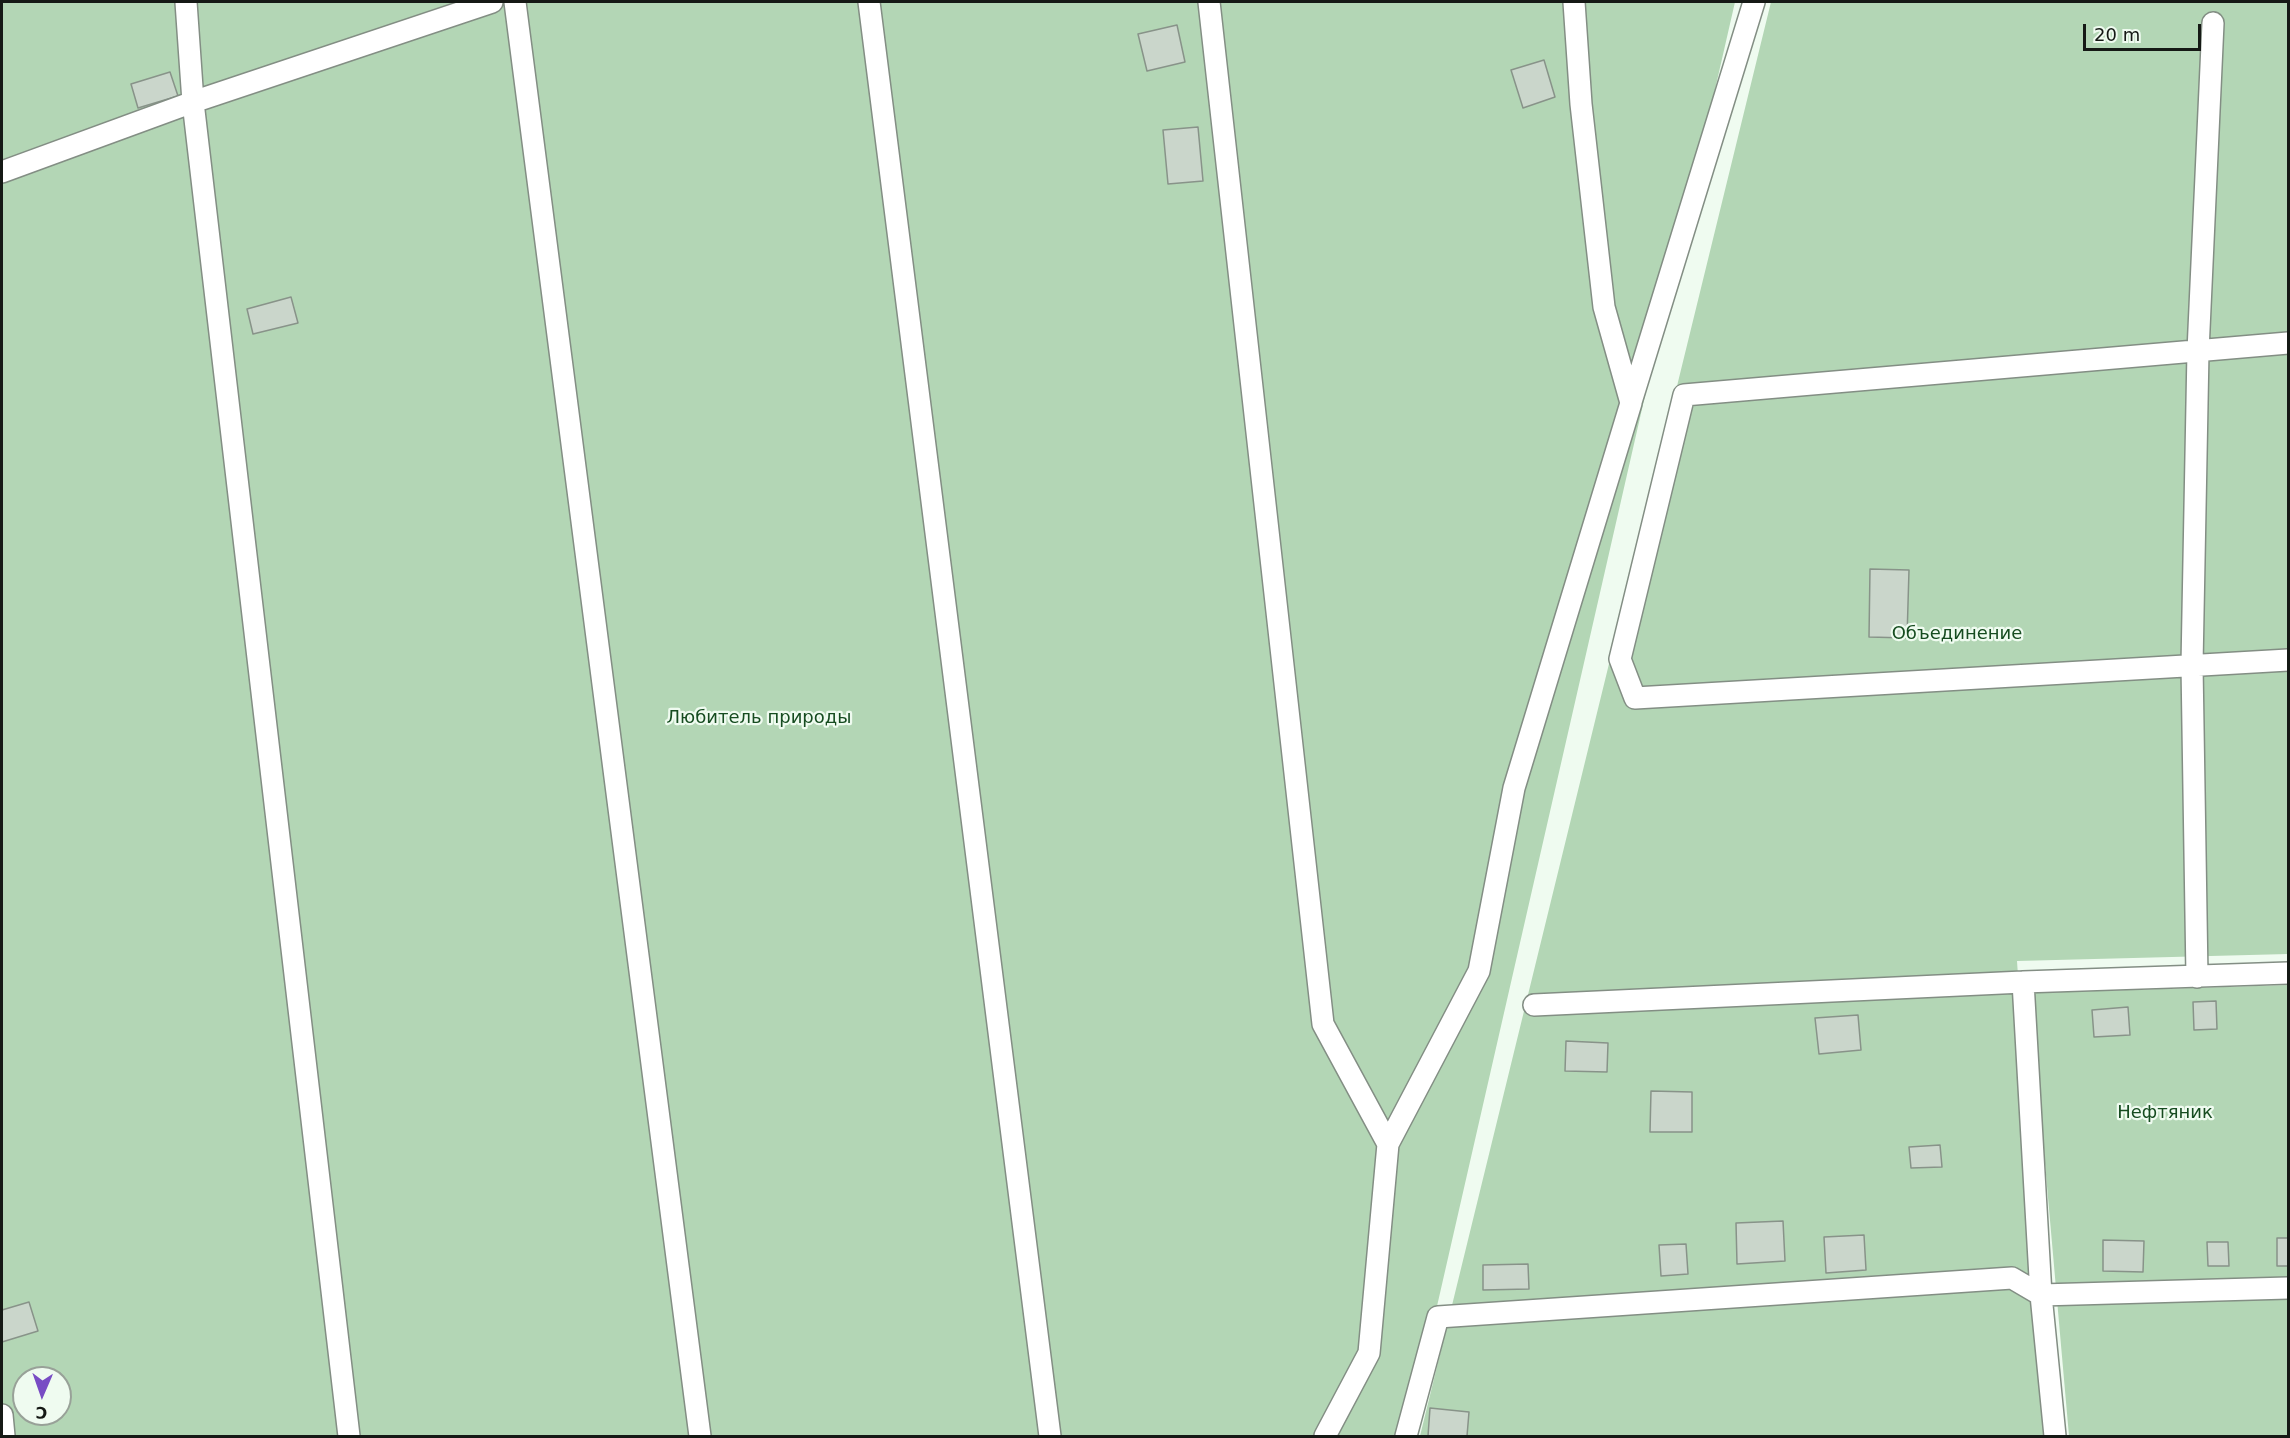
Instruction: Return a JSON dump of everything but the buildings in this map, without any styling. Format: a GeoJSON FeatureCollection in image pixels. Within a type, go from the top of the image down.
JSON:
{"type":"FeatureCollection","features":[{"type":"Feature","properties":{"kind":"lane"},"geometry":{"type":"LineString","coordinates":[[186,2],[193,102],[349,1437]]}},
{"type":"Feature","properties":{"kind":"lane"},"geometry":{"type":"LineString","coordinates":[[2,172],[193,102],[492,2]]}},
{"type":"Feature","properties":{"kind":"lane"},"geometry":{"type":"LineString","coordinates":[[515,2],[700,1437]]}},
{"type":"Feature","properties":{"kind":"lane"},"geometry":{"type":"LineString","coordinates":[[869,2],[1050,1437]]}},
{"type":"Feature","properties":{"kind":"lane"},"geometry":{"type":"LineString","coordinates":[[1209,2],[1323,1024],[1388,1144]]}},
{"type":"Feature","properties":{"kind":"lane"},"geometry":{"type":"LineString","coordinates":[[1574,2],[1581,104],[1604,307],[1631,403]]}},
{"type":"Feature","properties":{"kind":"lane"},"geometry":{"type":"LineString","coordinates":[[1325,1437],[1369,1353],[1388,1144],[1479,971],[1514,788],[1754,2]]}},
{"type":"Feature","properties":{"kind":"lane"},"geometry":{"type":"LineString","coordinates":[[2197,977],[2192,665],[2198,351],[2213,23]]}},
{"type":"Feature","properties":{"kind":"lane"},"geometry":{"type":"LineString","coordinates":[[2289,343],[1684,395],[1620,659],[1635,698],[2289,660]]}},
{"type":"Feature","properties":{"kind":"lane"},"geometry":{"type":"LineString","coordinates":[[1534,1005],[2023,982],[2289,974]]}},
{"type":"Feature","properties":{"kind":"lane"},"geometry":{"type":"LineString","coordinates":[[2023,982],[2041,1295],[2055,1437]]}},
{"type":"Feature","properties":{"kind":"lane"},"geometry":{"type":"LineString","coordinates":[[1406,1437],[1438,1317],[2012,1278],[2041,1295],[2289,1288]]}},
{"type":"Feature","properties":{"kind":"lane"},"geometry":{"type":"LineString","coordinates":[[2,1415],[4,1437]]}},
{"type":"Feature","properties":{"kind":"green space","name":"Любитель природы"},"geometry":{"type":"Polygon","coordinates":[[[2,2],[1735,2],[1432,1328],[1403,1436],[2,1436],[2,2]]]}},
{"type":"Feature","properties":{"kind":"green space","name":"Объединение"},"geometry":{"type":"Polygon","coordinates":[[[1771,2],[2288,2],[2288,954],[2017,961],[2049,1436],[1420,1436],[1771,2]]]}},
{"type":"Feature","properties":{"kind":"green space","name":"Нефтяник"},"geometry":{"type":"Polygon","coordinates":[[[2288,985],[2288,1436],[2069,1436],[2030,993],[2288,985]]]}}]}
